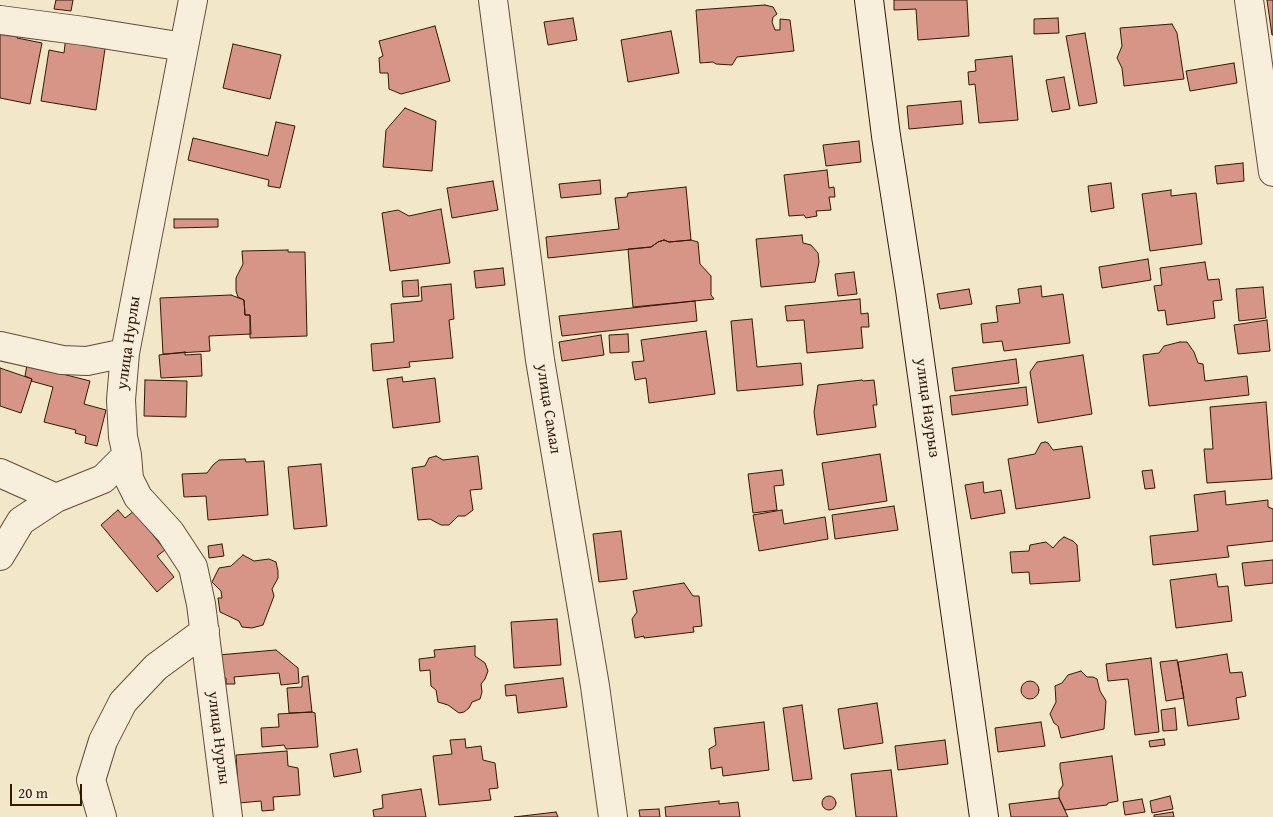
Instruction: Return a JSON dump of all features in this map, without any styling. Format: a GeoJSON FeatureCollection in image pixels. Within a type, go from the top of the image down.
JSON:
{"type":"FeatureCollection","features":[{"type":"Feature","properties":{"kind":"street","name":"улица Нурлы"},"geometry":{"type":"LineString","coordinates":[[193,0],[125,353],[121,400],[123,437],[129,479],[138,497],[170,532],[193,567],[205,631],[228,817]]}},
{"type":"Feature","properties":{"kind":"street","name":"улица Самал"},"geometry":{"type":"LineString","coordinates":[[493,0],[540,360],[595,686],[614,817]]}},
{"type":"Feature","properties":{"kind":"street","name":"улица Наурыз"},"geometry":{"type":"LineString","coordinates":[[869,0],[886,136],[914,318],[984,817]]}},
{"type":"Feature","properties":{"kind":"street"},"geometry":{"type":"LineString","coordinates":[[1249,0],[1273,172]]}},
{"type":"Feature","properties":{"kind":"street"},"geometry":{"type":"LineString","coordinates":[[0,20],[184,47]]}},
{"type":"Feature","properties":{"kind":"street"},"geometry":{"type":"LineString","coordinates":[[0,346],[62,360],[87,361],[125,353]]}},
{"type":"Feature","properties":{"kind":"street"},"geometry":{"type":"LineString","coordinates":[[0,556],[21,521],[56,498],[103,479],[127,455]]}},
{"type":"Feature","properties":{"kind":"street"},"geometry":{"type":"LineString","coordinates":[[0,473],[56,498]]}},
{"type":"Feature","properties":{"kind":"street"},"geometry":{"type":"LineString","coordinates":[[102,817],[91,780],[103,741],[123,702],[156,667],[205,631]]}},
{"type":"Feature","properties":{"kind":"building"},"geometry":{"type":"Polygon","coordinates":[[[56,0],[73,0],[71,11],[54,9],[56,0]]]}},
{"type":"Feature","properties":{"kind":"building"},"geometry":{"type":"Polygon","coordinates":[[[894,0],[967,0],[969,36],[918,40],[916,9],[894,10],[894,0]]]}},
{"type":"Feature","properties":{"kind":"building"},"geometry":{"type":"Polygon","coordinates":[[[1267,0],[1273,0],[1273,35],[1272,35],[1267,0]]]}},
{"type":"Feature","properties":{"kind":"building"},"geometry":{"type":"Polygon","coordinates":[[[765,5],[773,7],[777,14],[773,17],[772,22],[775,30],[780,30],[780,19],[790,20],[794,51],[737,57],[732,65],[716,64],[713,62],[700,63],[696,10],[765,5]]]}},
{"type":"Feature","properties":{"kind":"building"},"geometry":{"type":"Polygon","coordinates":[[[573,18],[577,40],[548,45],[544,22],[573,18]]]}},
{"type":"Feature","properties":{"kind":"building"},"geometry":{"type":"Polygon","coordinates":[[[1058,18],[1059,33],[1034,34],[1034,19],[1058,18]]]}},
{"type":"Feature","properties":{"kind":"building"},"geometry":{"type":"Polygon","coordinates":[[[1172,24],[1177,33],[1184,79],[1124,86],[1122,68],[1117,58],[1122,46],[1120,28],[1172,24]]]}},
{"type":"Feature","properties":{"kind":"building"},"geometry":{"type":"Polygon","coordinates":[[[435,26],[450,81],[401,94],[389,89],[388,73],[380,73],[379,58],[383,56],[379,41],[435,26]]]}},
{"type":"Feature","properties":{"kind":"building"},"geometry":{"type":"Polygon","coordinates":[[[0,27],[19,31],[17,38],[42,43],[30,104],[0,98],[0,27]]]}},
{"type":"Feature","properties":{"kind":"building"},"geometry":{"type":"Polygon","coordinates":[[[671,31],[679,73],[628,82],[621,40],[671,31]]]}},
{"type":"Feature","properties":{"kind":"building"},"geometry":{"type":"Polygon","coordinates":[[[1085,33],[1097,103],[1079,106],[1066,36],[1085,33]]]}},
{"type":"Feature","properties":{"kind":"building"},"geometry":{"type":"Polygon","coordinates":[[[66,36],[106,42],[96,110],[41,101],[49,50],[64,53],[66,36]]]}},
{"type":"Feature","properties":{"kind":"building"},"geometry":{"type":"Polygon","coordinates":[[[233,44],[281,55],[270,99],[223,88],[233,44]]]}},
{"type":"Feature","properties":{"kind":"building"},"geometry":{"type":"Polygon","coordinates":[[[1012,56],[1018,120],[979,123],[975,84],[969,85],[968,72],[976,71],[975,60],[1012,56]]]}},
{"type":"Feature","properties":{"kind":"building"},"geometry":{"type":"Polygon","coordinates":[[[1234,63],[1237,83],[1190,91],[1186,71],[1234,63]]]}},
{"type":"Feature","properties":{"kind":"building"},"geometry":{"type":"Polygon","coordinates":[[[1064,77],[1070,109],[1052,112],[1046,80],[1064,77]]]}},
{"type":"Feature","properties":{"kind":"building"},"geometry":{"type":"Polygon","coordinates":[[[961,101],[963,124],[909,129],[907,106],[961,101]]]}},
{"type":"Feature","properties":{"kind":"building"},"geometry":{"type":"Polygon","coordinates":[[[405,108],[436,121],[432,171],[383,167],[386,130],[405,108]]]}},
{"type":"Feature","properties":{"kind":"building"},"geometry":{"type":"Polygon","coordinates":[[[276,122],[295,126],[280,188],[268,186],[269,180],[188,160],[193,138],[268,156],[276,122]]]}},
{"type":"Feature","properties":{"kind":"building"},"geometry":{"type":"Polygon","coordinates":[[[859,141],[861,162],[826,166],[823,145],[859,141]]]}},
{"type":"Feature","properties":{"kind":"building"},"geometry":{"type":"Polygon","coordinates":[[[1243,163],[1244,181],[1217,184],[1215,166],[1243,163]]]}},
{"type":"Feature","properties":{"kind":"building"},"geometry":{"type":"Polygon","coordinates":[[[827,170],[829,188],[834,187],[835,197],[829,197],[831,210],[816,211],[817,216],[806,218],[804,215],[789,216],[784,175],[827,170]]]}},
{"type":"Feature","properties":{"kind":"building"},"geometry":{"type":"Polygon","coordinates":[[[600,180],[601,194],[561,198],[559,184],[600,180]]]}},
{"type":"Feature","properties":{"kind":"building"},"geometry":{"type":"Polygon","coordinates":[[[493,181],[498,210],[452,218],[447,188],[493,181]]]}},
{"type":"Feature","properties":{"kind":"building"},"geometry":{"type":"Polygon","coordinates":[[[1111,183],[1114,208],[1091,212],[1088,186],[1111,183]]]}},
{"type":"Feature","properties":{"kind":"building"},"geometry":{"type":"Polygon","coordinates":[[[686,187],[691,240],[669,242],[664,240],[651,247],[548,258],[546,237],[619,229],[615,198],[627,197],[628,193],[686,187]]]}},
{"type":"Feature","properties":{"kind":"building"},"geometry":{"type":"Polygon","coordinates":[[[1171,190],[1171,196],[1196,193],[1202,244],[1150,251],[1142,194],[1171,190]]]}},
{"type":"Feature","properties":{"kind":"building"},"geometry":{"type":"Polygon","coordinates":[[[441,209],[450,263],[390,271],[382,213],[398,210],[409,216],[441,209]]]}},
{"type":"Feature","properties":{"kind":"building"},"geometry":{"type":"Polygon","coordinates":[[[174,219],[218,219],[218,227],[174,228],[174,219]]]}},
{"type":"Feature","properties":{"kind":"building"},"geometry":{"type":"Polygon","coordinates":[[[802,235],[803,243],[811,245],[818,253],[819,262],[815,282],[761,287],[756,239],[802,235]]]}},
{"type":"Feature","properties":{"kind":"building"},"geometry":{"type":"Polygon","coordinates":[[[664,240],[669,242],[691,240],[698,242],[700,264],[711,276],[711,295],[714,299],[633,307],[628,249],[651,247],[664,240]]]}},
{"type":"Feature","properties":{"kind":"building"},"geometry":{"type":"Polygon","coordinates":[[[288,250],[288,252],[305,252],[307,336],[250,338],[250,315],[245,315],[244,300],[238,297],[236,291],[236,278],[243,264],[242,251],[288,250]]]}},
{"type":"Feature","properties":{"kind":"building"},"geometry":{"type":"Polygon","coordinates":[[[1148,259],[1151,280],[1102,288],[1099,267],[1148,259]]]}},
{"type":"Feature","properties":{"kind":"building"},"geometry":{"type":"Polygon","coordinates":[[[1205,262],[1208,280],[1219,279],[1222,300],[1213,301],[1215,318],[1167,325],[1165,310],[1158,311],[1154,286],[1162,285],[1160,268],[1205,262]]]}},
{"type":"Feature","properties":{"kind":"building"},"geometry":{"type":"Polygon","coordinates":[[[503,268],[505,285],[476,288],[474,271],[503,268]]]}},
{"type":"Feature","properties":{"kind":"building"},"geometry":{"type":"Polygon","coordinates":[[[854,272],[857,294],[838,296],[835,274],[854,272]]]}},
{"type":"Feature","properties":{"kind":"building"},"geometry":{"type":"Polygon","coordinates":[[[418,280],[419,296],[403,297],[402,281],[418,280]]]}},
{"type":"Feature","properties":{"kind":"building"},"geometry":{"type":"Polygon","coordinates":[[[451,284],[454,319],[449,320],[453,358],[409,362],[410,367],[373,371],[371,344],[394,342],[391,304],[422,301],[421,287],[451,284]]]}},
{"type":"Feature","properties":{"kind":"building"},"geometry":{"type":"Polygon","coordinates":[[[1041,286],[1042,297],[1063,294],[1070,343],[1004,351],[1002,341],[983,343],[981,324],[998,322],[996,306],[1020,303],[1018,289],[1041,286]]]}},
{"type":"Feature","properties":{"kind":"building"},"geometry":{"type":"Polygon","coordinates":[[[1263,287],[1266,318],[1239,321],[1236,289],[1263,287]]]}},
{"type":"Feature","properties":{"kind":"building"},"geometry":{"type":"Polygon","coordinates":[[[969,289],[972,304],[940,309],[937,294],[969,289]]]}},
{"type":"Feature","properties":{"kind":"building"},"geometry":{"type":"Polygon","coordinates":[[[231,295],[244,300],[245,315],[250,315],[251,334],[209,336],[210,351],[163,354],[160,298],[231,295]]]}},
{"type":"Feature","properties":{"kind":"building"},"geometry":{"type":"Polygon","coordinates":[[[860,299],[861,314],[868,313],[869,327],[861,327],[863,348],[807,353],[804,320],[787,321],[785,306],[860,299]]]}},
{"type":"Feature","properties":{"kind":"building"},"geometry":{"type":"Polygon","coordinates":[[[695,301],[697,321],[562,336],[559,316],[695,301]]]}},
{"type":"Feature","properties":{"kind":"building"},"geometry":{"type":"Polygon","coordinates":[[[752,319],[757,367],[801,363],[803,385],[737,391],[731,321],[752,319]]]}},
{"type":"Feature","properties":{"kind":"building"},"geometry":{"type":"Polygon","coordinates":[[[1267,320],[1270,351],[1238,354],[1234,325],[1267,320]]]}},
{"type":"Feature","properties":{"kind":"building"},"geometry":{"type":"Polygon","coordinates":[[[706,331],[715,394],[649,403],[646,378],[635,380],[632,362],[644,361],[641,340],[706,331]]]}},
{"type":"Feature","properties":{"kind":"building"},"geometry":{"type":"Polygon","coordinates":[[[628,334],[629,352],[610,353],[609,335],[628,334]]]}},
{"type":"Feature","properties":{"kind":"building"},"geometry":{"type":"Polygon","coordinates":[[[601,335],[604,355],[562,361],[559,342],[601,335]]]}},
{"type":"Feature","properties":{"kind":"building"},"geometry":{"type":"Polygon","coordinates":[[[1187,342],[1194,352],[1198,363],[1203,364],[1205,381],[1247,376],[1249,395],[1149,406],[1143,355],[1159,353],[1164,346],[1187,342]]]}},
{"type":"Feature","properties":{"kind":"building"},"geometry":{"type":"Polygon","coordinates":[[[185,352],[185,355],[201,354],[202,376],[161,378],[159,355],[185,352]]]}},
{"type":"Feature","properties":{"kind":"building"},"geometry":{"type":"Polygon","coordinates":[[[1083,355],[1092,414],[1038,423],[1030,372],[1037,362],[1083,355]]]}},
{"type":"Feature","properties":{"kind":"building"},"geometry":{"type":"Polygon","coordinates":[[[1016,359],[1019,383],[955,391],[952,368],[1016,359]]]}},
{"type":"Feature","properties":{"kind":"building"},"geometry":{"type":"Polygon","coordinates":[[[27,365],[90,381],[84,404],[106,410],[97,446],[85,443],[86,436],[75,433],[76,430],[44,422],[53,387],[31,381],[32,379],[25,376],[27,365]]]}},
{"type":"Feature","properties":{"kind":"building"},"geometry":{"type":"Polygon","coordinates":[[[0,368],[32,379],[21,413],[0,406],[0,368]]]}},
{"type":"Feature","properties":{"kind":"building"},"geometry":{"type":"Polygon","coordinates":[[[402,377],[403,382],[435,378],[440,422],[393,428],[387,379],[402,377]]]}},
{"type":"Feature","properties":{"kind":"building"},"geometry":{"type":"Polygon","coordinates":[[[145,380],[187,381],[186,417],[144,416],[145,380]]]}},
{"type":"Feature","properties":{"kind":"building"},"geometry":{"type":"Polygon","coordinates":[[[874,380],[877,405],[873,405],[876,427],[817,435],[814,412],[818,385],[874,380]]]}},
{"type":"Feature","properties":{"kind":"building"},"geometry":{"type":"Polygon","coordinates":[[[1026,387],[1028,405],[952,415],[950,396],[1026,387]]]}},
{"type":"Feature","properties":{"kind":"building"},"geometry":{"type":"Polygon","coordinates":[[[1266,402],[1272,479],[1207,483],[1204,449],[1213,449],[1210,407],[1266,402]]]}},
{"type":"Feature","properties":{"kind":"building"},"geometry":{"type":"Polygon","coordinates":[[[1045,442],[1053,450],[1082,446],[1090,498],[1016,509],[1008,459],[1035,454],[1041,443],[1045,442]]]}},
{"type":"Feature","properties":{"kind":"building"},"geometry":{"type":"Polygon","coordinates":[[[880,454],[887,501],[829,510],[822,463],[880,454]]]}},
{"type":"Feature","properties":{"kind":"building"},"geometry":{"type":"Polygon","coordinates":[[[436,456],[443,460],[478,456],[482,489],[470,490],[473,510],[465,516],[458,516],[449,525],[441,525],[430,519],[418,520],[412,468],[425,466],[429,458],[436,456]]]}},
{"type":"Feature","properties":{"kind":"building"},"geometry":{"type":"Polygon","coordinates":[[[245,459],[246,462],[264,461],[268,515],[208,520],[206,496],[184,497],[182,474],[207,473],[219,460],[245,459]]]}},
{"type":"Feature","properties":{"kind":"building"},"geometry":{"type":"Polygon","coordinates":[[[321,464],[327,526],[294,529],[288,467],[321,464]]]}},
{"type":"Feature","properties":{"kind":"building"},"geometry":{"type":"Polygon","coordinates":[[[782,470],[784,485],[774,486],[777,510],[753,513],[748,474],[782,470]]]}},
{"type":"Feature","properties":{"kind":"building"},"geometry":{"type":"Polygon","coordinates":[[[1152,470],[1155,488],[1145,489],[1142,471],[1152,470]]]}},
{"type":"Feature","properties":{"kind":"building"},"geometry":{"type":"Polygon","coordinates":[[[983,482],[984,493],[1001,490],[1005,513],[971,519],[965,485],[983,482]]]}},
{"type":"Feature","properties":{"kind":"building"},"geometry":{"type":"Polygon","coordinates":[[[1225,491],[1226,505],[1268,500],[1268,507],[1273,509],[1273,541],[1227,546],[1229,557],[1153,565],[1150,536],[1198,531],[1194,495],[1225,491]]]}},
{"type":"Feature","properties":{"kind":"building"},"geometry":{"type":"Polygon","coordinates":[[[894,506],[898,530],[835,539],[832,515],[894,506]]]}},
{"type":"Feature","properties":{"kind":"building"},"geometry":{"type":"Polygon","coordinates":[[[118,510],[125,518],[134,511],[165,550],[157,556],[174,577],[157,592],[101,525],[118,510]]]}},
{"type":"Feature","properties":{"kind":"building"},"geometry":{"type":"Polygon","coordinates":[[[782,510],[784,524],[825,517],[828,539],[759,551],[753,515],[782,510]]]}},
{"type":"Feature","properties":{"kind":"building"},"geometry":{"type":"Polygon","coordinates":[[[621,531],[627,579],[599,582],[593,534],[621,531]]]}},
{"type":"Feature","properties":{"kind":"building"},"geometry":{"type":"Polygon","coordinates":[[[1064,537],[1077,545],[1080,581],[1030,584],[1029,572],[1012,573],[1010,552],[1029,551],[1030,545],[1046,542],[1053,548],[1064,537]]]}},
{"type":"Feature","properties":{"kind":"building"},"geometry":{"type":"Polygon","coordinates":[[[222,544],[224,556],[209,558],[208,546],[222,544]]]}},
{"type":"Feature","properties":{"kind":"building"},"geometry":{"type":"Polygon","coordinates":[[[243,555],[254,561],[269,559],[276,562],[278,571],[278,578],[272,589],[274,596],[263,625],[252,628],[242,627],[239,621],[220,612],[218,598],[222,598],[221,591],[212,582],[219,568],[231,566],[243,555]]]}},
{"type":"Feature","properties":{"kind":"building"},"geometry":{"type":"Polygon","coordinates":[[[1273,560],[1273,583],[1245,586],[1242,563],[1273,560]]]}},
{"type":"Feature","properties":{"kind":"building"},"geometry":{"type":"Polygon","coordinates":[[[1216,574],[1218,587],[1228,586],[1232,621],[1176,628],[1170,580],[1216,574]]]}},
{"type":"Feature","properties":{"kind":"building"},"geometry":{"type":"Polygon","coordinates":[[[684,583],[693,596],[699,596],[702,626],[693,627],[694,632],[635,638],[632,619],[637,612],[633,591],[684,583]]]}},
{"type":"Feature","properties":{"kind":"building"},"geometry":{"type":"Polygon","coordinates":[[[557,619],[561,665],[514,668],[511,622],[557,619]]]}},
{"type":"Feature","properties":{"kind":"building"},"geometry":{"type":"Polygon","coordinates":[[[475,646],[475,656],[485,663],[488,671],[481,684],[482,692],[480,699],[472,702],[464,712],[459,713],[448,705],[438,702],[436,690],[431,686],[430,670],[420,671],[419,659],[435,657],[434,650],[475,646]]]}},
{"type":"Feature","properties":{"kind":"building"},"geometry":{"type":"Polygon","coordinates":[[[276,650],[298,668],[299,683],[281,685],[279,673],[234,677],[235,684],[226,684],[226,678],[220,678],[218,655],[276,650]]]}},
{"type":"Feature","properties":{"kind":"building"},"geometry":{"type":"Polygon","coordinates":[[[1227,654],[1230,673],[1242,672],[1246,696],[1236,698],[1239,719],[1188,726],[1178,662],[1227,654]]]}},
{"type":"Feature","properties":{"kind":"building"},"geometry":{"type":"Polygon","coordinates":[[[1151,658],[1159,732],[1135,735],[1128,679],[1108,681],[1106,664],[1151,658]]]}},
{"type":"Feature","properties":{"kind":"building"},"geometry":{"type":"Polygon","coordinates":[[[1177,660],[1184,698],[1166,701],[1160,662],[1177,660]]]}},
{"type":"Feature","properties":{"kind":"building"},"geometry":{"type":"Polygon","coordinates":[[[1081,671],[1087,677],[1097,679],[1100,691],[1106,701],[1104,729],[1061,738],[1058,726],[1054,723],[1050,714],[1056,702],[1055,686],[1062,683],[1068,675],[1081,671]]]}},
{"type":"Feature","properties":{"kind":"building"},"geometry":{"type":"Polygon","coordinates":[[[308,676],[312,712],[289,713],[287,688],[302,687],[302,677],[308,676]]]}},
{"type":"Feature","properties":{"kind":"building"},"geometry":{"type":"Polygon","coordinates":[[[563,678],[567,707],[518,713],[516,695],[506,696],[505,685],[563,678]]]}},
{"type":"Feature","properties":{"kind":"building"},"geometry":{"type":"Polygon","coordinates":[[[1030,681],[1036,684],[1039,690],[1036,696],[1030,699],[1024,696],[1021,690],[1024,684],[1030,681]]]}},
{"type":"Feature","properties":{"kind":"building"},"geometry":{"type":"Polygon","coordinates":[[[877,703],[883,743],[844,749],[838,709],[877,703]]]}},
{"type":"Feature","properties":{"kind":"building"},"geometry":{"type":"Polygon","coordinates":[[[802,705],[812,779],[793,781],[783,708],[802,705]]]}},
{"type":"Feature","properties":{"kind":"building"},"geometry":{"type":"Polygon","coordinates":[[[1175,708],[1177,730],[1163,731],[1161,710],[1175,708]]]}},
{"type":"Feature","properties":{"kind":"building"},"geometry":{"type":"Polygon","coordinates":[[[315,713],[318,747],[286,749],[284,745],[262,747],[261,728],[279,727],[278,714],[315,713]]]}},
{"type":"Feature","properties":{"kind":"building"},"geometry":{"type":"Polygon","coordinates":[[[764,722],[769,770],[723,776],[722,767],[711,769],[709,749],[716,745],[714,728],[764,722]]]}},
{"type":"Feature","properties":{"kind":"building"},"geometry":{"type":"Polygon","coordinates":[[[1041,722],[1045,746],[998,752],[995,728],[1041,722]]]}},
{"type":"Feature","properties":{"kind":"building"},"geometry":{"type":"Polygon","coordinates":[[[465,739],[466,748],[481,746],[483,760],[495,763],[498,788],[489,789],[491,800],[439,805],[433,756],[452,754],[450,740],[465,739]]]}},
{"type":"Feature","properties":{"kind":"building"},"geometry":{"type":"Polygon","coordinates":[[[1164,739],[1165,745],[1150,747],[1149,741],[1164,739]]]}},
{"type":"Feature","properties":{"kind":"building"},"geometry":{"type":"Polygon","coordinates":[[[945,740],[948,764],[898,770],[895,746],[945,740]]]}},
{"type":"Feature","properties":{"kind":"building"},"geometry":{"type":"Polygon","coordinates":[[[357,749],[361,772],[334,777],[330,754],[357,749]]]}},
{"type":"Feature","properties":{"kind":"building"},"geometry":{"type":"Polygon","coordinates":[[[287,751],[288,766],[298,768],[300,795],[273,797],[274,810],[262,811],[261,801],[239,803],[236,755],[287,751]]]}},
{"type":"Feature","properties":{"kind":"building"},"geometry":{"type":"Polygon","coordinates":[[[1112,756],[1118,801],[1108,803],[1107,805],[1065,810],[1059,798],[1059,791],[1063,785],[1060,763],[1112,756]]]}},
{"type":"Feature","properties":{"kind":"building"},"geometry":{"type":"Polygon","coordinates":[[[891,770],[897,817],[856,817],[851,774],[891,770]]]}},
{"type":"Feature","properties":{"kind":"building"},"geometry":{"type":"Polygon","coordinates":[[[421,789],[426,817],[374,817],[373,810],[383,808],[382,795],[421,789]]]}},
{"type":"Feature","properties":{"kind":"building"},"geometry":{"type":"Polygon","coordinates":[[[826,796],[832,796],[836,803],[832,810],[826,810],[822,806],[822,800],[826,796]]]}},
{"type":"Feature","properties":{"kind":"building"},"geometry":{"type":"Polygon","coordinates":[[[1170,796],[1173,809],[1152,813],[1150,801],[1170,796]]]}},
{"type":"Feature","properties":{"kind":"building"},"geometry":{"type":"Polygon","coordinates":[[[1059,798],[1068,817],[1011,817],[1009,804],[1059,798]]]}},
{"type":"Feature","properties":{"kind":"building"},"geometry":{"type":"Polygon","coordinates":[[[1142,799],[1145,812],[1125,815],[1123,802],[1142,799]]]}},
{"type":"Feature","properties":{"kind":"building"},"geometry":{"type":"Polygon","coordinates":[[[719,801],[719,804],[738,802],[740,817],[666,817],[665,807],[719,801]]]}},
{"type":"Feature","properties":{"kind":"building"},"geometry":{"type":"Polygon","coordinates":[[[659,809],[660,817],[640,817],[639,810],[659,809]]]}},
{"type":"Feature","properties":{"kind":"building"},"geometry":{"type":"Polygon","coordinates":[[[556,812],[558,817],[514,817],[556,812]]]}},
{"type":"Feature","properties":{"kind":"building"},"geometry":{"type":"Polygon","coordinates":[[[1173,812],[1174,817],[1154,817],[1154,815],[1173,812]]]}}]}
